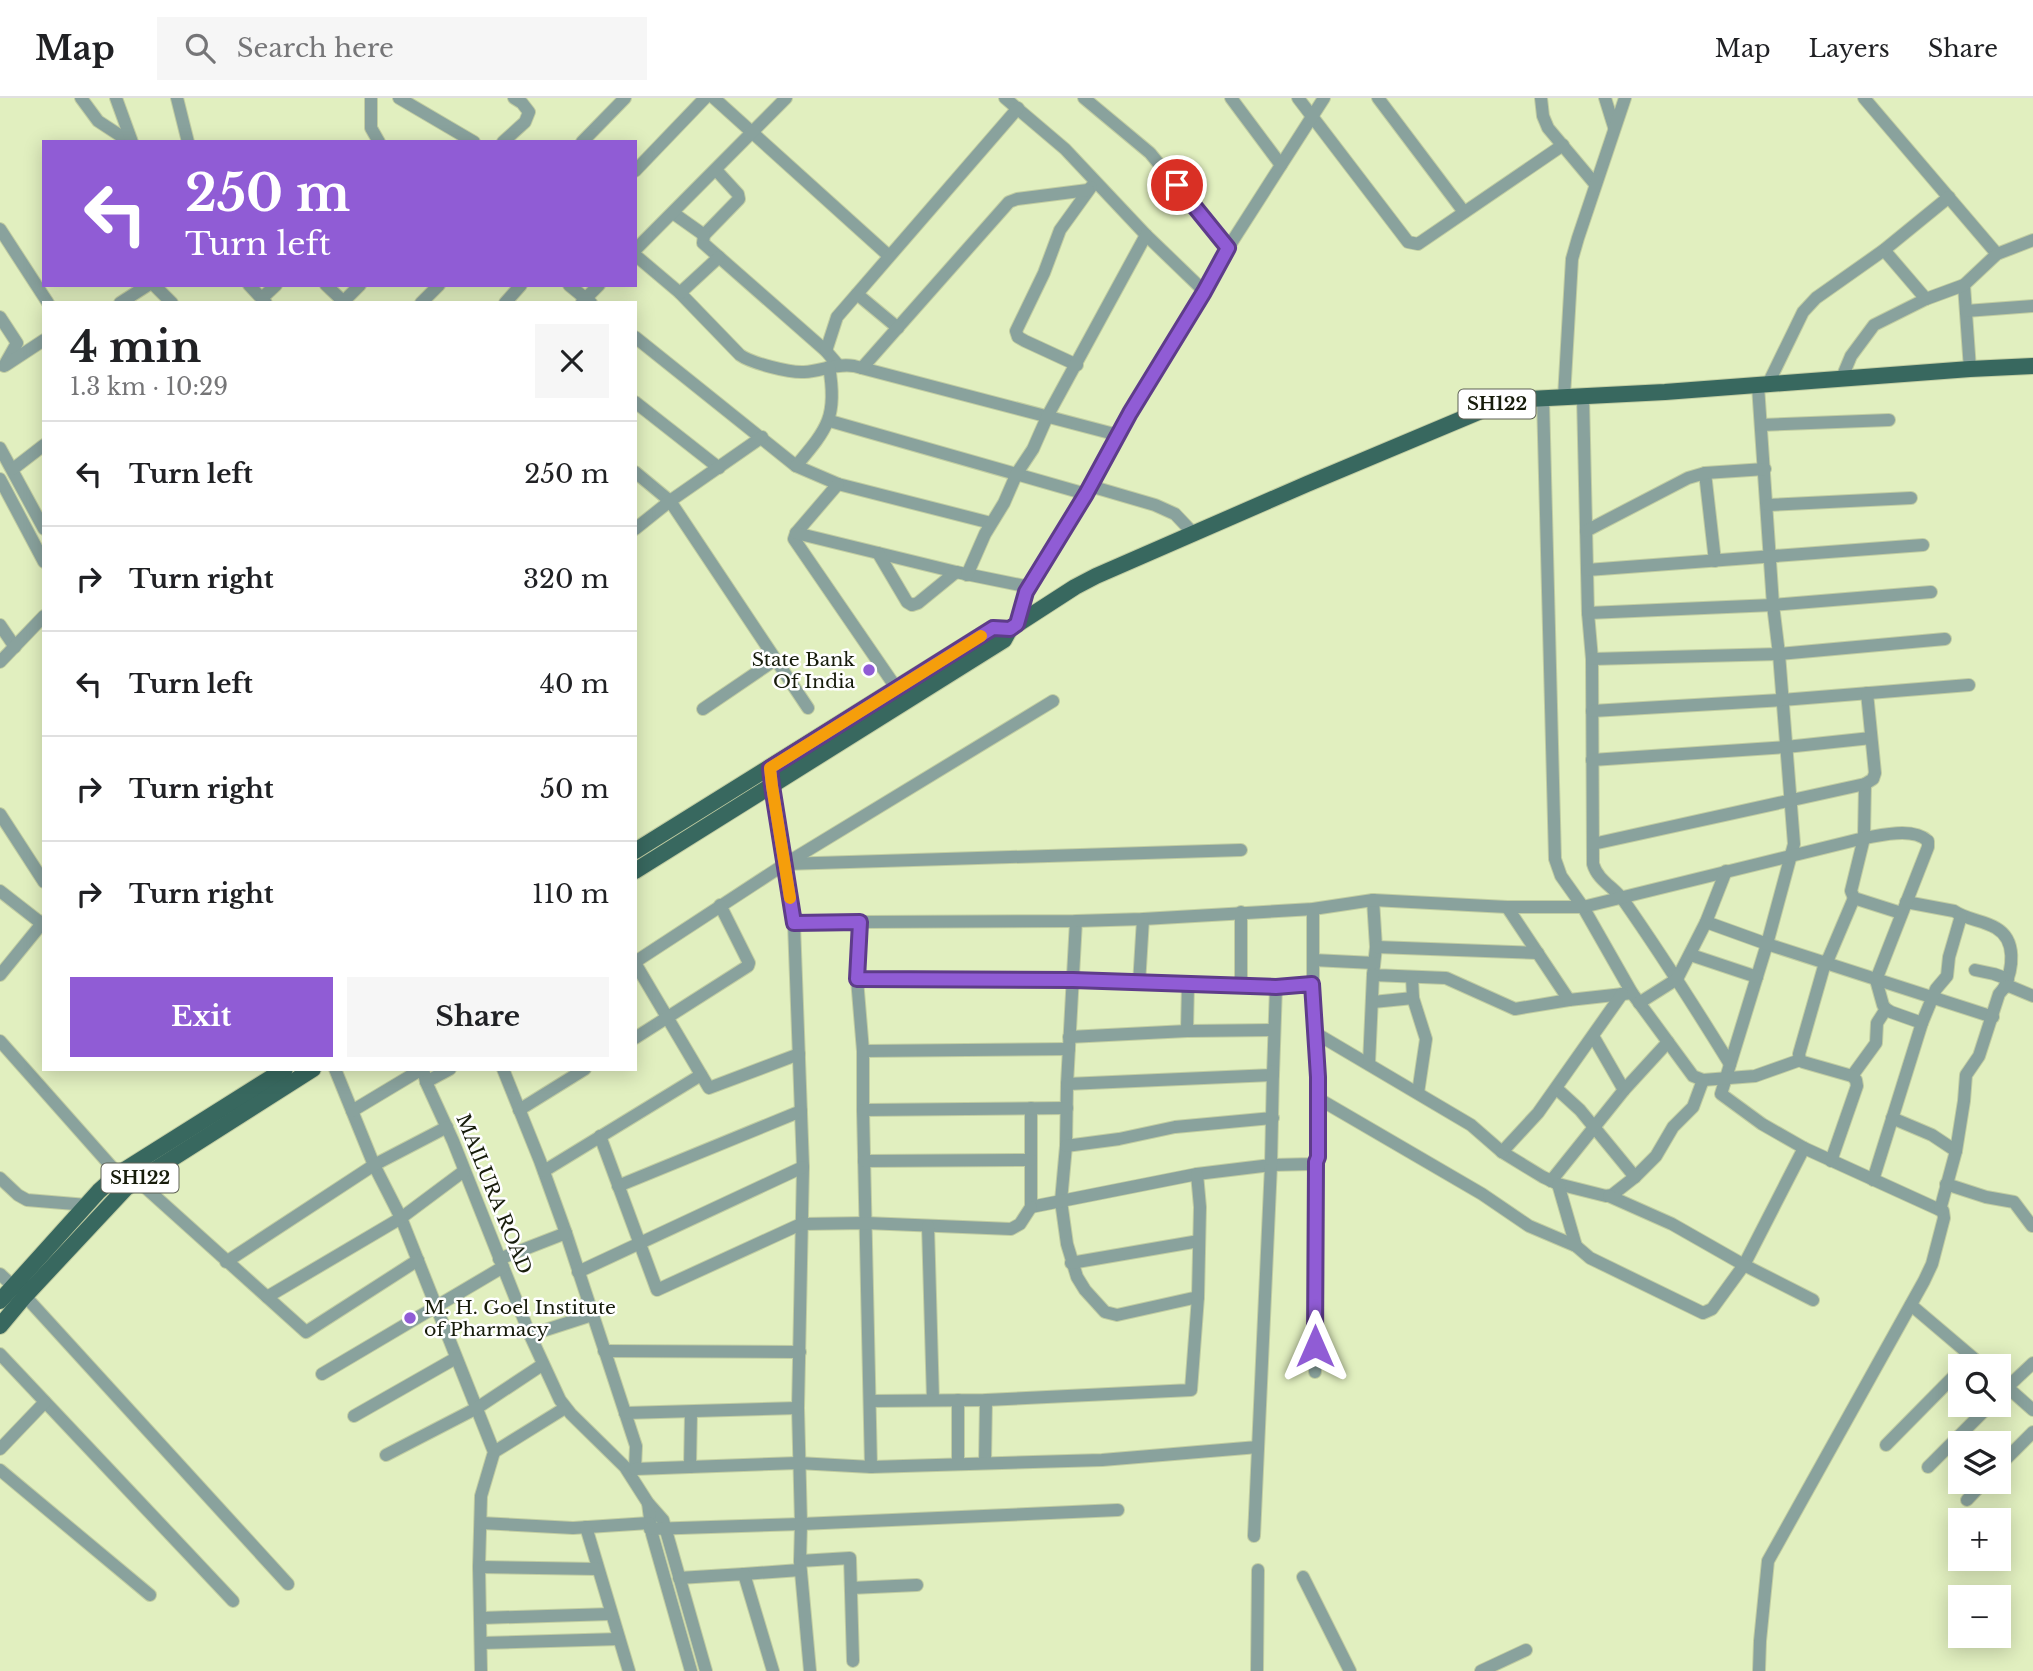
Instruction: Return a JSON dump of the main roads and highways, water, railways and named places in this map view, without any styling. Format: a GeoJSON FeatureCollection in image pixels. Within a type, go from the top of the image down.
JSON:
{"type":"FeatureCollection","features":[{"type":"Feature","properties":{"kind":"main road","name":"SH122"},"geometry":{"type":"LineString","coordinates":[[637,869],[1004,640],[1014,626],[1075,587],[1507,400],[1763,386],[2033,366]]}},
{"type":"Feature","properties":{"kind":"main road"},"geometry":{"type":"LineString","coordinates":[[637,850],[993,628],[1014,626]]}},
{"type":"Feature","properties":{"kind":"main road"},"geometry":{"type":"LineString","coordinates":[[0,1301],[19,1291],[87,1205],[118,1174],[278,1071]]}},
{"type":"Feature","properties":{"kind":"main road","name":"SH122"},"geometry":{"type":"LineString","coordinates":[[0,1326],[19,1291],[136,1180],[310,1071]]}},
{"type":"Feature","properties":{"kind":"place","name":"State Bank Of India"},"geometry":{"type":"Point","coordinates":[869,670]}},
{"type":"Feature","properties":{"kind":"place","name":"M. H. Goel Institute of Pharmacy"},"geometry":{"type":"Point","coordinates":[410,1318]}}]}
